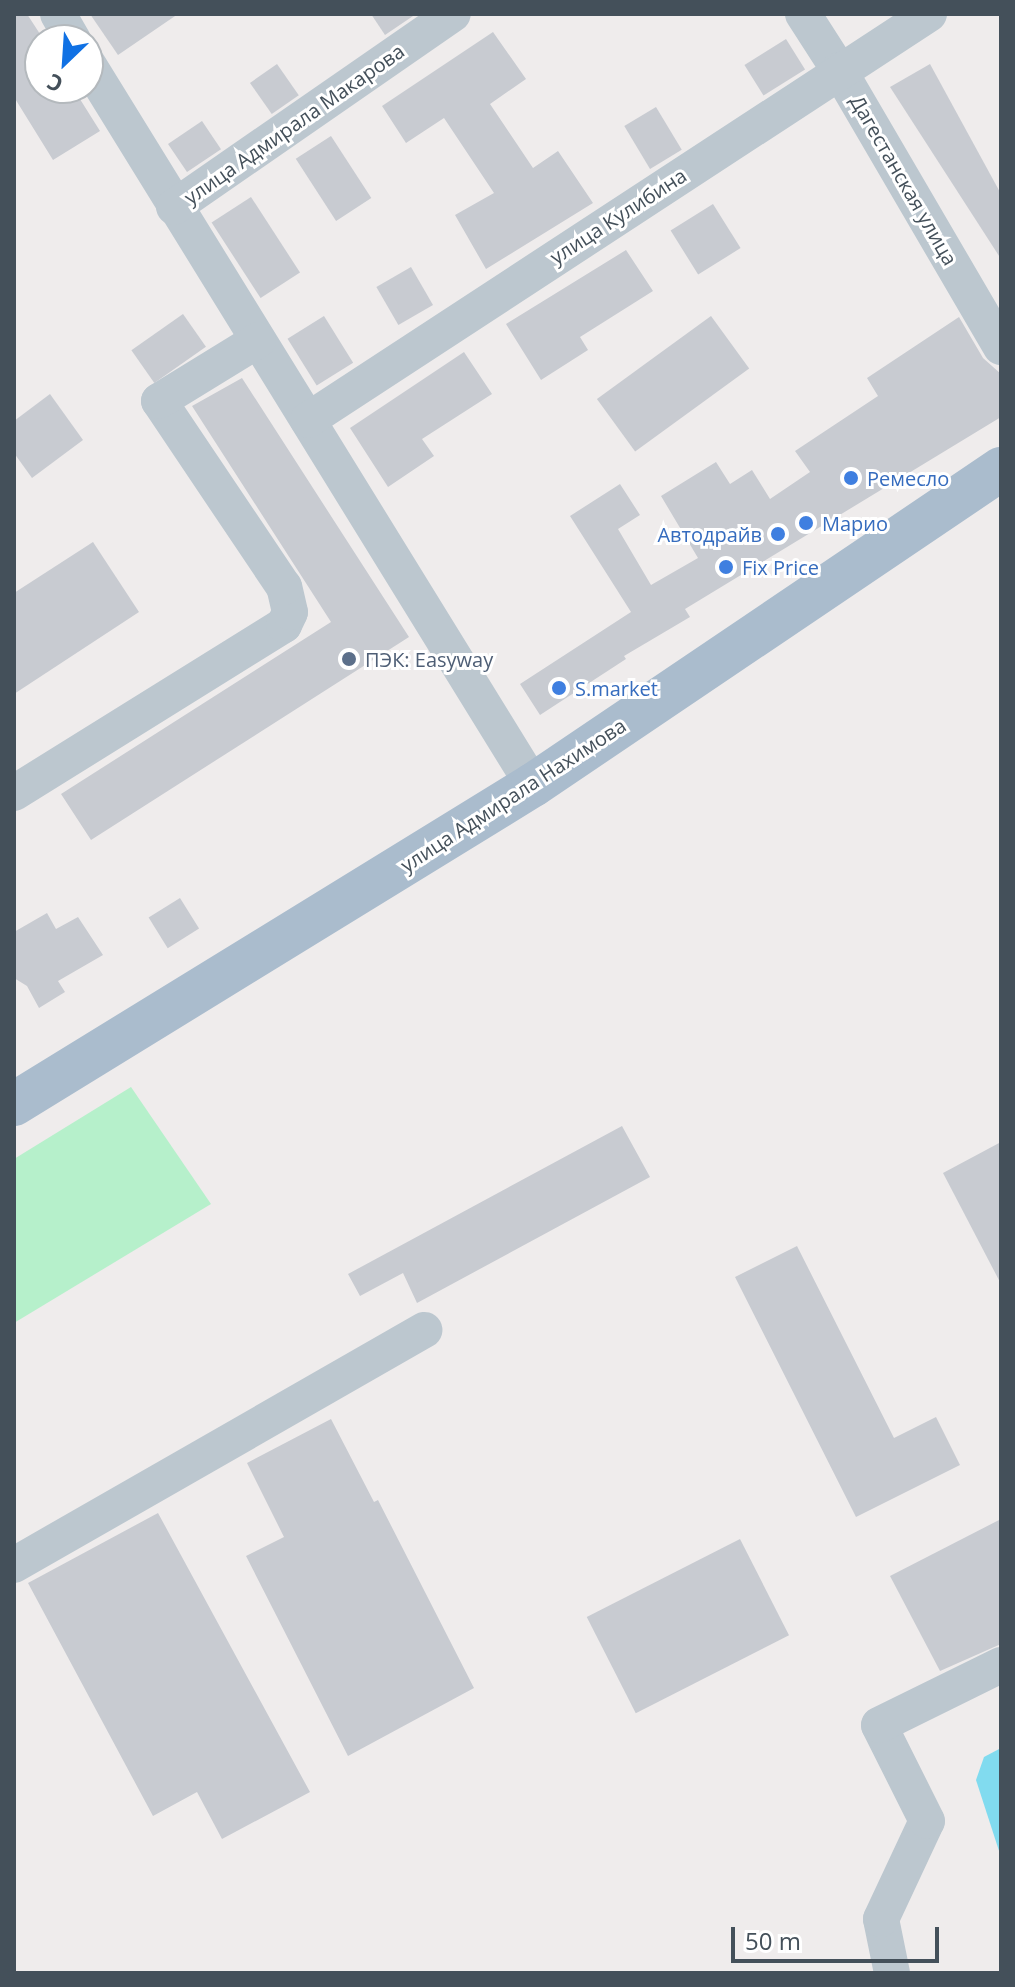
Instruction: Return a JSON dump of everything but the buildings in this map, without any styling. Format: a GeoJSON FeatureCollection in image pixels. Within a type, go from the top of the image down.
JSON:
{"type":"FeatureCollection","features":[{"type":"Feature","properties":{"kind":"main road","name":"улица Адмирала Нахимова"},"geometry":{"type":"LineString","coordinates":[[14,1104],[533,785],[1001,469]]}},
{"type":"Feature","properties":{"kind":"street","name":"улица Адмирала Макарова"},"geometry":{"type":"LineString","coordinates":[[174,207],[453,14]]}},
{"type":"Feature","properties":{"kind":"street","name":"Дагестанская улица"},"geometry":{"type":"LineString","coordinates":[[803,14],[1001,347]]}},
{"type":"Feature","properties":{"kind":"street","name":"улица Кулибина"},"geometry":{"type":"LineString","coordinates":[[308,420],[929,14]]}},
{"type":"Feature","properties":{"kind":"street"},"geometry":{"type":"LineString","coordinates":[[104,91],[533,785]]}},
{"type":"Feature","properties":{"kind":"street"},"geometry":{"type":"LineString","coordinates":[[14,793],[284,625],[290,612],[284,587],[159,401],[258,340]]}},
{"type":"Feature","properties":{"kind":"street"},"geometry":{"type":"LineString","coordinates":[[14,1565],[424,1330]]}},
{"type":"Feature","properties":{"kind":"street"},"geometry":{"type":"LineString","coordinates":[[892,1973],[881,1919],[927,1821],[879,1725],[1001,1665]]}},
{"type":"Feature","properties":{"kind":"green space"},"geometry":{"type":"Polygon","coordinates":[[[131,1087],[211,1204],[14,1323],[14,1159],[131,1087]]]}},
{"type":"Feature","properties":{"kind":"water"},"geometry":{"type":"Polygon","coordinates":[[[1001,1748],[1001,1857],[976,1780],[984,1757],[1001,1748]]]}},
{"type":"Feature","properties":{"kind":"place","name":"Ремесло"},"geometry":{"type":"Point","coordinates":[851,478]}},
{"type":"Feature","properties":{"kind":"place","name":"Марио"},"geometry":{"type":"Point","coordinates":[806,523]}},
{"type":"Feature","properties":{"kind":"place","name":"Автодрайв"},"geometry":{"type":"Point","coordinates":[778,534]}},
{"type":"Feature","properties":{"kind":"place","name":"Fix Price"},"geometry":{"type":"Point","coordinates":[726,567]}},
{"type":"Feature","properties":{"kind":"place","name":"ПЭК: Easyway"},"geometry":{"type":"Point","coordinates":[349,659]}},
{"type":"Feature","properties":{"kind":"place","name":"S.market"},"geometry":{"type":"Point","coordinates":[559,688]}}]}
